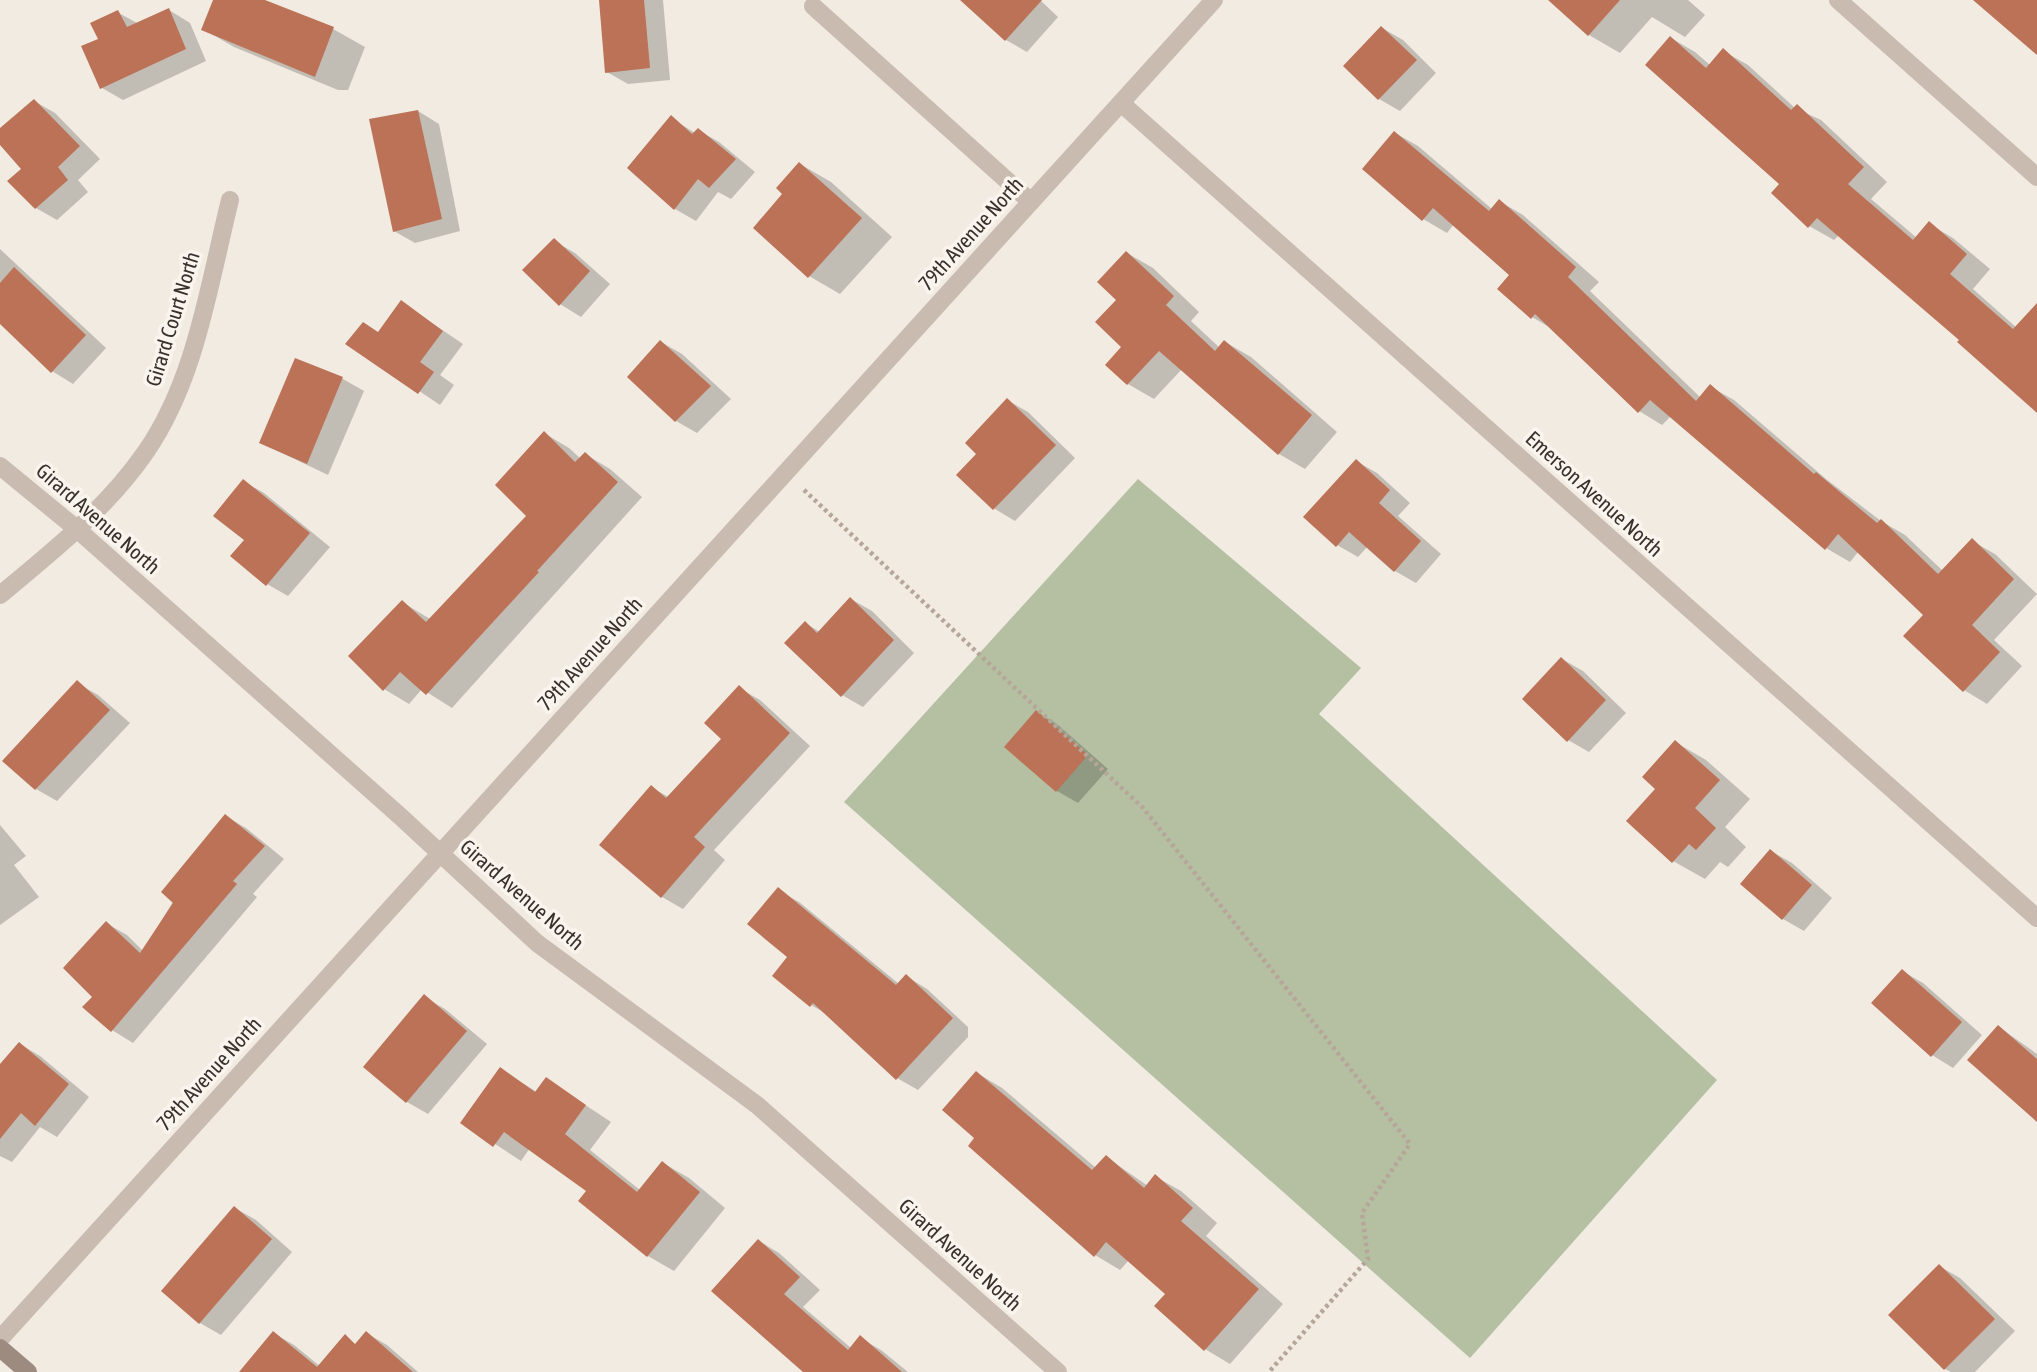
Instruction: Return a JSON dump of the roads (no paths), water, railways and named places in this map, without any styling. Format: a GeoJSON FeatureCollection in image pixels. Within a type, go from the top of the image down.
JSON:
{"type":"FeatureCollection","features":[{"type":"Feature","properties":{"kind":"street","name":"79th Avenue North"},"geometry":{"type":"LineString","coordinates":[[0,1339],[1214,0]]}},
{"type":"Feature","properties":{"kind":"street"},"geometry":{"type":"LineString","coordinates":[[1838,0],[2037,177]]}},
{"type":"Feature","properties":{"kind":"street"},"geometry":{"type":"LineString","coordinates":[[813,6],[1031,202]]}},
{"type":"Feature","properties":{"kind":"street","name":"Emerson Avenue North"},"geometry":{"type":"LineString","coordinates":[[1121,103],[2037,918]]}},
{"type":"Feature","properties":{"kind":"street","name":"Girard Court North"},"geometry":{"type":"LineString","coordinates":[[0,594],[78,530],[146,452],[173,400],[193,346],[230,200]]}},
{"type":"Feature","properties":{"kind":"street","name":"Girard Avenue North"},"geometry":{"type":"LineString","coordinates":[[0,466],[78,530],[537,943],[757,1105],[1058,1372]]}},
{"type":"Feature","properties":{"kind":"street"},"geometry":{"type":"LineString","coordinates":[[0,1348],[28,1372]]}}]}
